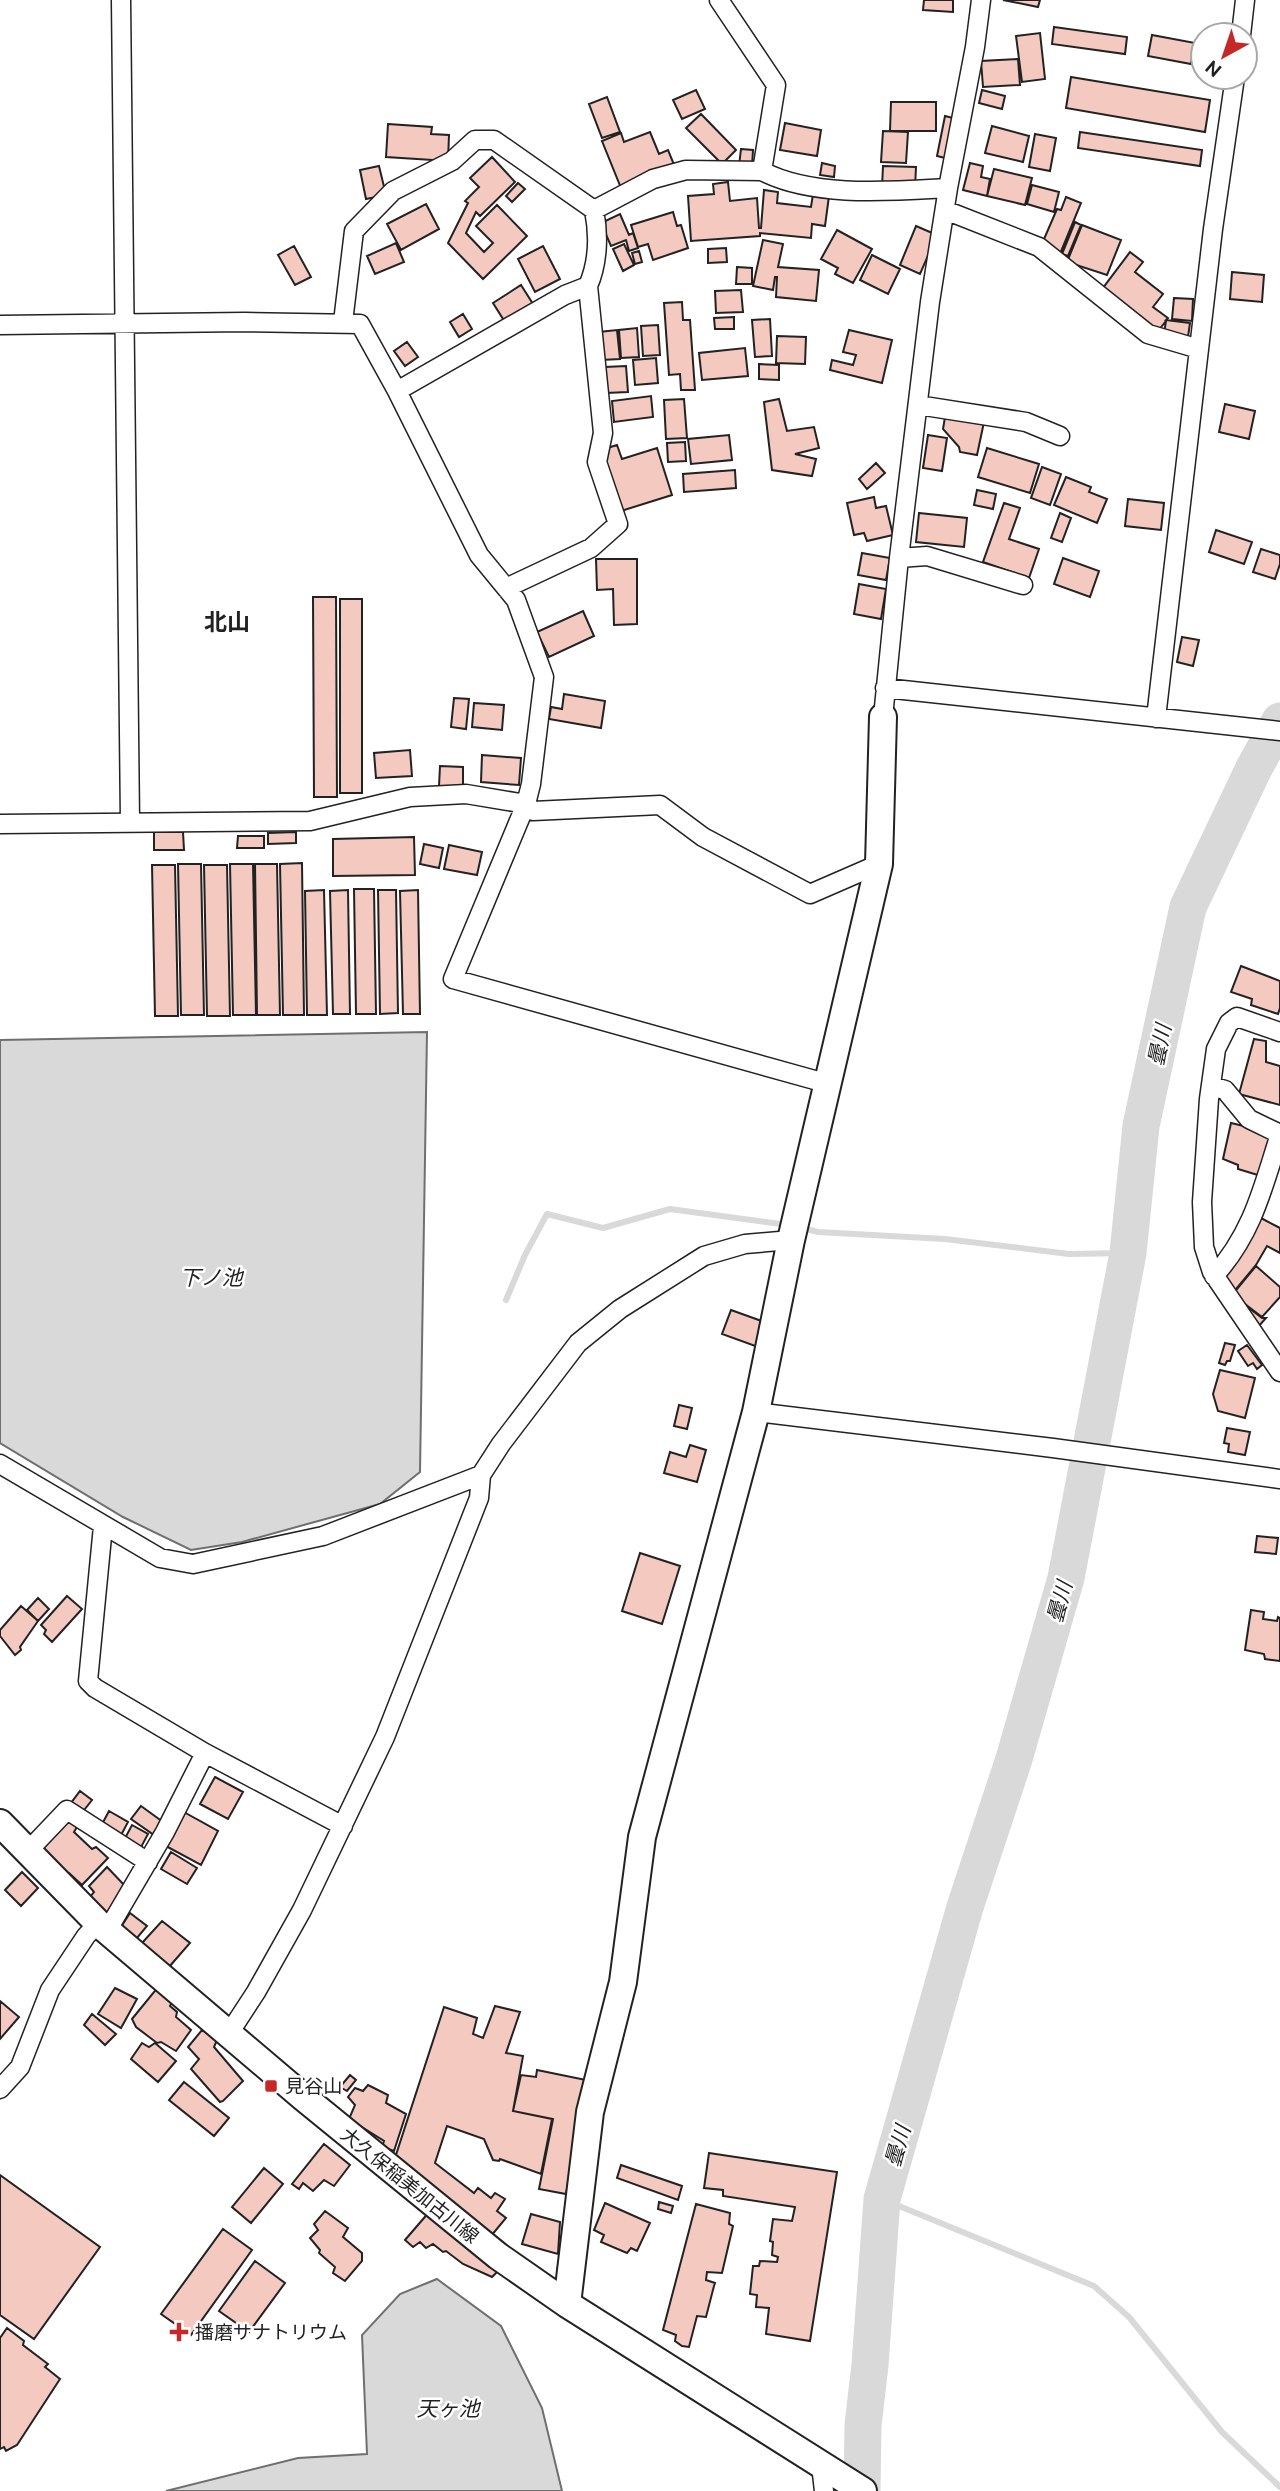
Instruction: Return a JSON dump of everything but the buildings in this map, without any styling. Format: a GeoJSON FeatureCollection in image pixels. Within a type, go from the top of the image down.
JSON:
{"type":"FeatureCollection","features":[{"type":"Feature","properties":{"kind":"street"},"geometry":{"type":"LineString","coordinates":[[121,0],[130,822]]}},
{"type":"Feature","properties":{"kind":"street"},"geometry":{"type":"LineString","coordinates":[[719,0],[776,85],[762,171]]}},
{"type":"Feature","properties":{"kind":"street"},"geometry":{"type":"LineString","coordinates":[[567,2304],[590,2112],[623,1982],[642,1837],[756,1412],[791,1240],[879,864],[883,716],[899,558],[944,210],[975,47],[981,0]]}},
{"type":"Feature","properties":{"kind":"street"},"geometry":{"type":"LineString","coordinates":[[1243,21],[1245,0]]}},
{"type":"Feature","properties":{"kind":"street"},"geometry":{"type":"LineString","coordinates":[[1156,719],[1199,349],[1233,91]]}},
{"type":"Feature","properties":{"kind":"street"},"geometry":{"type":"LineString","coordinates":[[343,322],[354,231],[393,191],[452,161],[475,140],[494,140],[594,210],[597,227],[594,272],[588,286],[603,433],[597,462],[618,524],[591,548],[506,588]]}},
{"type":"Feature","properties":{"kind":"street"},"geometry":{"type":"LineString","coordinates":[[594,210],[653,179],[686,170],[762,171],[781,181],[864,193],[948,188]]}},
{"type":"Feature","properties":{"kind":"street"},"geometry":{"type":"LineString","coordinates":[[944,210],[1039,247],[1148,334],[1199,349]]}},
{"type":"Feature","properties":{"kind":"street"},"geometry":{"type":"LineString","coordinates":[[397,391],[565,295],[588,286]]}},
{"type":"Feature","properties":{"kind":"street"},"geometry":{"type":"LineString","coordinates":[[0,325],[360,324],[397,391],[479,555],[516,600],[544,677],[531,784],[526,804],[453,979],[829,1084]]}},
{"type":"Feature","properties":{"kind":"street"},"geometry":{"type":"LineString","coordinates":[[918,405],[1026,422],[1060,436]]}},
{"type":"Feature","properties":{"kind":"street"},"geometry":{"type":"LineString","coordinates":[[899,558],[927,556],[1023,585]]}},
{"type":"Feature","properties":{"kind":"street"},"geometry":{"type":"LineString","coordinates":[[885,688],[1280,731]]}},
{"type":"Feature","properties":{"kind":"street"},"geometry":{"type":"LineString","coordinates":[[0,824],[310,821],[410,797],[466,794],[526,804],[533,811],[660,805],[703,837],[810,894],[879,864]]}},
{"type":"Feature","properties":{"kind":"street"},"geometry":{"type":"LineString","coordinates":[[1280,1032],[1237,1017],[1229,1023],[1216,1049],[1202,1202],[1204,1247],[1214,1276],[1280,1373]]}},
{"type":"Feature","properties":{"kind":"street"},"geometry":{"type":"LineString","coordinates":[[1211,1086],[1225,1090],[1249,1119],[1280,1134],[1256,1212],[1239,1244],[1214,1276]]}},
{"type":"Feature","properties":{"kind":"street"},"geometry":{"type":"LineString","coordinates":[[228,2035],[256,1992],[302,1910],[385,1737],[479,1498],[481,1475],[500,1444],[578,1343],[620,1309],[704,1256],[744,1244],[791,1240]]}},
{"type":"Feature","properties":{"kind":"street"},"geometry":{"type":"LineString","coordinates":[[756,1412],[1280,1479]]}},
{"type":"Feature","properties":{"kind":"street"},"geometry":{"type":"LineString","coordinates":[[0,1464],[160,1558],[193,1564],[323,1536],[481,1475]]}},
{"type":"Feature","properties":{"kind":"street"},"geometry":{"type":"LineString","coordinates":[[103,1526],[88,1681],[95,1689],[205,1753],[343,1826]]}},
{"type":"Feature","properties":{"kind":"street"},"geometry":{"type":"LineString","coordinates":[[0,2089],[20,2067],[50,1990],[103,1927],[148,1862],[205,1753]]}},
{"type":"Feature","properties":{"kind":"street"},"geometry":{"type":"LineString","coordinates":[[28,1852],[67,1810],[148,1862]]}},
{"type":"Feature","properties":{"kind":"street","name":"大久保稲美加古川線"},"geometry":{"type":"LineString","coordinates":[[0,1823],[103,1927],[228,2035],[498,2256],[567,2304],[863,2491]]}},
{"type":"Feature","properties":{"kind":"street"},"geometry":{"type":"LineString","coordinates":[[821,2465],[824,2491]]}},
{"type":"Feature","properties":{"kind":"water","name":"下ノ池"},"geometry":{"type":"Polygon","coordinates":[[[427,1032],[420,1472],[380,1504],[242,1542],[191,1550],[123,1517],[0,1443],[0,1040],[427,1032]]]}},
{"type":"Feature","properties":{"kind":"water","name":"天ヶ池"},"geometry":{"type":"Polygon","coordinates":[[[437,2279],[501,2326],[542,2408],[562,2491],[166,2491],[298,2458],[367,2454],[362,2335],[400,2294],[437,2279]]]}},
{"type":"Feature","properties":{"kind":"waterway","name":"曇川"},"geometry":{"type":"LineString","coordinates":[[862,2491],[863,2425],[882,2199],[965,1907],[1014,1759],[1066,1578],[1128,1253],[1141,1126],[1188,907],[1254,768],[1280,721]]}},
{"type":"Feature","properties":{"kind":"waterway"},"geometry":{"type":"LineString","coordinates":[[506,1300],[525,1255],[547,1214],[603,1228],[670,1209],[788,1225]]}},
{"type":"Feature","properties":{"kind":"waterway"},"geometry":{"type":"LineString","coordinates":[[802,1228],[818,1232],[945,1239],[1069,1254],[1128,1253]]}},
{"type":"Feature","properties":{"kind":"waterway"},"geometry":{"type":"LineString","coordinates":[[882,2199],[1094,2286],[1129,2317],[1222,2432],[1280,2487]]}},
{"type":"Feature","properties":{"kind":"place","name":"見谷山"},"geometry":{"type":"Point","coordinates":[271,2086]}},
{"type":"Feature","properties":{"kind":"place","name":"播磨サナトリウム"},"geometry":{"type":"Point","coordinates":[179,2332]}},
{"type":"Feature","properties":{"kind":"district","name":"北山"},"geometry":{"type":"Point","coordinates":[227,621]}}]}
